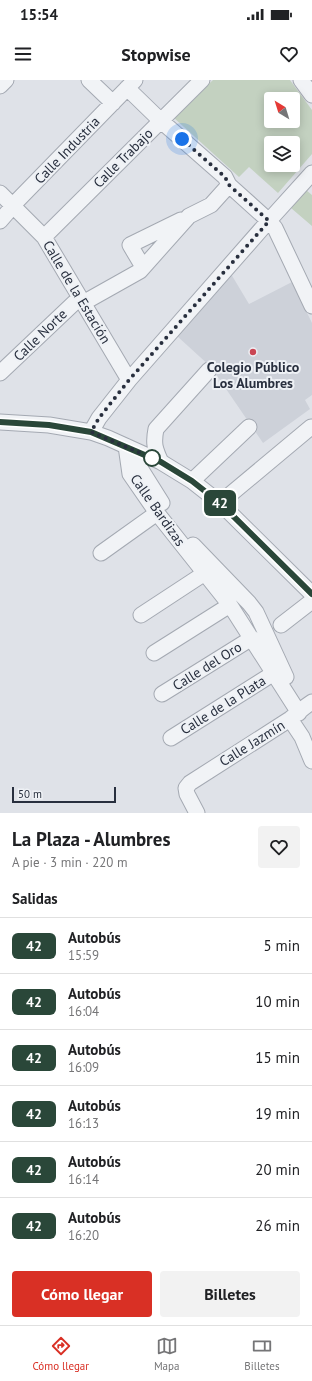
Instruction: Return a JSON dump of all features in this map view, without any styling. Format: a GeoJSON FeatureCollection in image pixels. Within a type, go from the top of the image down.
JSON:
{"type":"FeatureCollection","features":[{"type":"Feature","properties":{"kind":"street"},"geometry":{"type":"LineString","coordinates":[[0,86],[6,80]]}},
{"type":"Feature","properties":{"kind":"street"},"geometry":{"type":"LineString","coordinates":[[89,80],[112,103]]}},
{"type":"Feature","properties":{"kind":"street","name":"Calle Trabajo"},"geometry":{"type":"LineString","coordinates":[[44,237],[160,120],[202,80]]}},
{"type":"Feature","properties":{"kind":"street"},"geometry":{"type":"LineString","coordinates":[[301,80],[312,95]]}},
{"type":"Feature","properties":{"kind":"street"},"geometry":{"type":"LineString","coordinates":[[131,84],[160,120],[225,177],[229,185],[275,228],[312,306]]}},
{"type":"Feature","properties":{"kind":"street","name":"Calle Industria"},"geometry":{"type":"LineString","coordinates":[[0,221],[131,84]]}},
{"type":"Feature","properties":{"kind":"street"},"geometry":{"type":"LineString","coordinates":[[91,432],[99,418],[129,380],[312,173]]}},
{"type":"Feature","properties":{"kind":"street"},"geometry":{"type":"LineString","coordinates":[[143,267],[130,245],[210,205],[229,185]]}},
{"type":"Feature","properties":{"kind":"street","name":"Calle de la Estación"},"geometry":{"type":"LineString","coordinates":[[0,193],[44,237],[129,380]]}},
{"type":"Feature","properties":{"kind":"street","name":"Calle Norte"},"geometry":{"type":"LineString","coordinates":[[0,373],[74,303],[82,301],[140,271],[189,216]]}},
{"type":"Feature","properties":{"kind":"street"},"geometry":{"type":"LineString","coordinates":[[161,462],[155,449],[154,439],[156,429],[209,370]]}},
{"type":"Feature","properties":{"kind":"street"},"geometry":{"type":"LineString","coordinates":[[0,422],[49,425],[91,432],[161,462],[192,481],[220,503],[312,594]]}},
{"type":"Feature","properties":{"kind":"street"},"geometry":{"type":"LineString","coordinates":[[192,481],[249,427]]}},
{"type":"Feature","properties":{"kind":"street"},"geometry":{"type":"LineString","coordinates":[[220,503],[311,427],[312,428]]}},
{"type":"Feature","properties":{"kind":"street","name":"Calle Bardizas"},"geometry":{"type":"LineString","coordinates":[[126,446],[130,474],[157,513],[230,605],[274,673],[301,710]]}},
{"type":"Feature","properties":{"kind":"street","name":"Calle Bardizas"},"geometry":{"type":"LineString","coordinates":[[126,446],[178,529],[256,612],[301,710],[312,761]]}},
{"type":"Feature","properties":{"kind":"street"},"geometry":{"type":"LineString","coordinates":[[101,553],[157,513]]}},
{"type":"Feature","properties":{"kind":"street"},"geometry":{"type":"LineString","coordinates":[[141,615],[205,573]]}},
{"type":"Feature","properties":{"kind":"street"},"geometry":{"type":"LineString","coordinates":[[281,625],[312,601]]}},
{"type":"Feature","properties":{"kind":"street"},"geometry":{"type":"LineString","coordinates":[[154,653],[230,605]]}},
{"type":"Feature","properties":{"kind":"street","name":"Calle del Oro"},"geometry":{"type":"LineString","coordinates":[[162,694],[252,638]]}},
{"type":"Feature","properties":{"kind":"street","name":"Calle de la Plata"},"geometry":{"type":"LineString","coordinates":[[172,738],[274,673]]}},
{"type":"Feature","properties":{"kind":"street","name":"Calle Jazmín"},"geometry":{"type":"LineString","coordinates":[[198,813],[187,794],[186,788],[190,783],[301,710]]}},
{"type":"Feature","properties":{"kind":"shaded area","name":"Colegio Público Los Alumbres"},"geometry":{"type":"Polygon","coordinates":[[[231,274],[249,304],[292,282],[312,323],[312,395],[305,400],[310,409],[263,443],[211,367],[177,336],[231,274]]]}},
{"type":"Feature","properties":{"kind":"green space"},"geometry":{"type":"Polygon","coordinates":[[[213,80],[290,80],[299,92],[264,92],[264,128],[300,128],[300,94],[312,110],[312,154],[300,168],[300,136],[264,136],[264,172],[296,172],[278,193],[249,167],[239,177],[173,117],[213,80]]]}},
{"type":"Feature","properties":{"kind":"green space"},"geometry":{"type":"Polygon","coordinates":[[[306,190],[312,195],[312,226],[291,208],[306,190]]]}},
{"type":"Feature","properties":{"kind":"bus line","name":"42"},"geometry":{"type":"LineString","coordinates":[[0,422],[49,425],[91,432],[161,462],[192,481],[220,503],[312,594]]}},
{"type":"Feature","properties":{"kind":"place","name":"Colegio Público Los Alumbres"},"geometry":{"type":"Point","coordinates":[253,352]}},
{"type":"Feature","properties":{"kind":"route"},"geometry":{"type":"LineString","coordinates":[[152,458],[91,432],[99,418],[129,380],[269,221],[229,185],[225,177],[182,139]]}}]}
